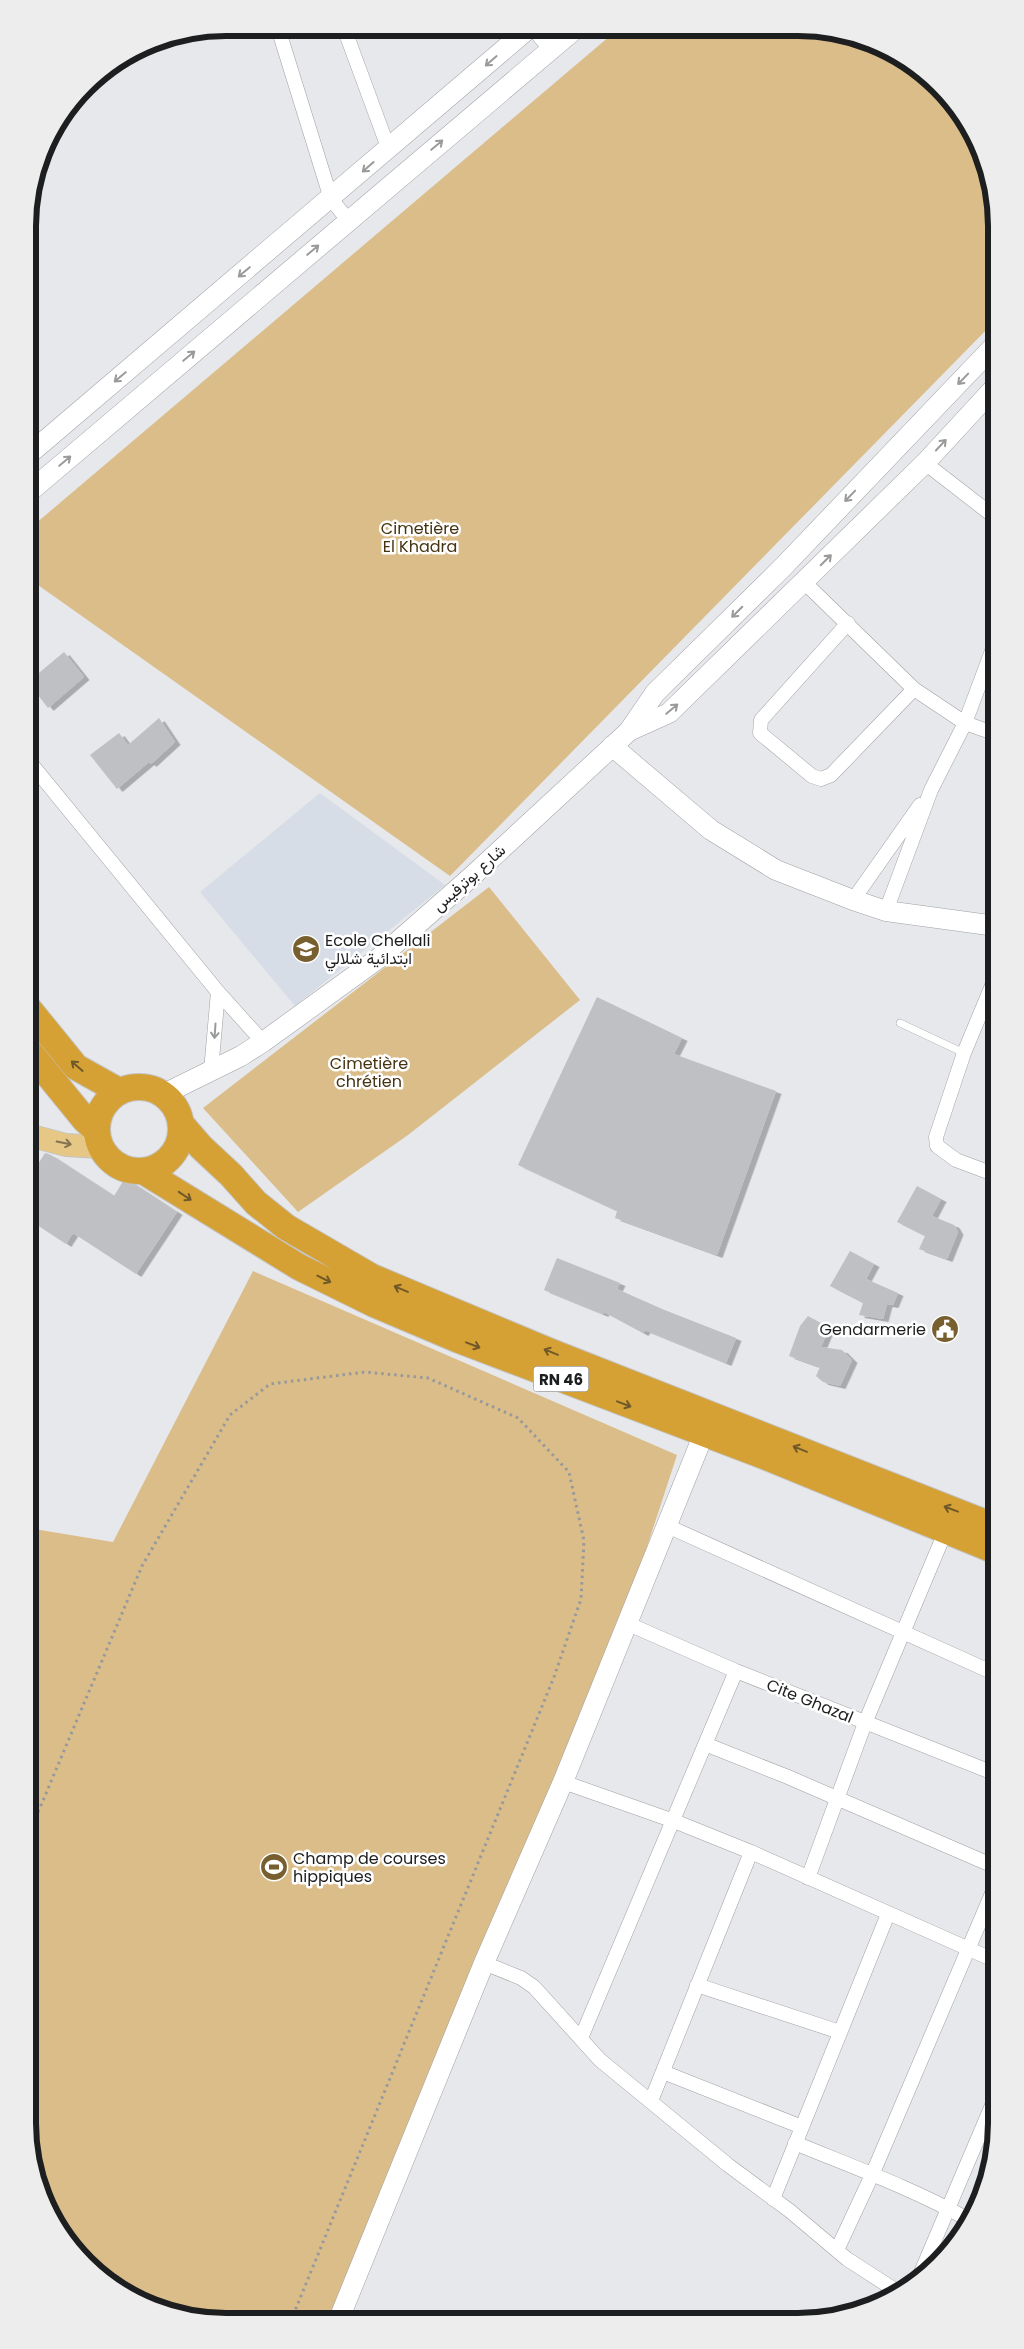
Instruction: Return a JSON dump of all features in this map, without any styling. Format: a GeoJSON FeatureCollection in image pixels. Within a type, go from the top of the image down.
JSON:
{"type":"FeatureCollection","features":[{"type":"Feature","properties":{"kind":"highway"},"geometry":{"type":"LineString","coordinates":[[36,1018],[76,1067],[98,1081],[119,1091]]}},
{"type":"Feature","properties":{"kind":"highway"},"geometry":{"type":"LineString","coordinates":[[36,1060],[85,1120],[98,1138],[108,1158],[118,1166],[130,1170],[143,1171],[156,1168],[168,1160],[176,1149],[181,1136],[182,1124],[179,1113],[164,1094],[154,1088],[130,1087],[119,1091],[102,1107],[97,1118],[98,1138]]}},
{"type":"Feature","properties":{"kind":"highway","name":"RN 46"},"geometry":{"type":"LineString","coordinates":[[182,1124],[201,1147],[256,1202],[278,1221],[372,1277],[551,1352],[988,1548]]}},
{"type":"Feature","properties":{"kind":"highway","name":"RN 46"},"geometry":{"type":"LineString","coordinates":[[143,1171],[299,1267],[374,1304],[459,1340],[706,1423],[988,1524]]}},
{"type":"Feature","properties":{"kind":"main road"},"geometry":{"type":"LineString","coordinates":[[36,1137],[66,1144],[98,1138]]}},
{"type":"Feature","properties":{"kind":"street"},"geometry":{"type":"LineString","coordinates":[[280,36],[331,199],[348,220]]}},
{"type":"Feature","properties":{"kind":"street"},"geometry":{"type":"LineString","coordinates":[[347,36],[388,150]]}},
{"type":"Feature","properties":{"kind":"street"},"geometry":{"type":"LineString","coordinates":[[36,448],[331,199],[520,36]]}},
{"type":"Feature","properties":{"kind":"street"},"geometry":{"type":"LineString","coordinates":[[539,36],[550,50]]}},
{"type":"Feature","properties":{"kind":"street"},"geometry":{"type":"LineString","coordinates":[[36,486],[567,36]]}},
{"type":"Feature","properties":{"kind":"street"},"geometry":{"type":"LineString","coordinates":[[629,731],[655,693],[783,566],[988,352]]}},
{"type":"Feature","properties":{"kind":"street"},"geometry":{"type":"LineString","coordinates":[[629,731],[669,713],[925,463],[988,395]]}},
{"type":"Feature","properties":{"kind":"street"},"geometry":{"type":"LineString","coordinates":[[925,463],[988,512]]}},
{"type":"Feature","properties":{"kind":"street"},"geometry":{"type":"LineString","coordinates":[[804,582],[914,689],[965,723],[988,731]]}},
{"type":"Feature","properties":{"kind":"street"},"geometry":{"type":"LineString","coordinates":[[848,623],[761,720],[760,733],[812,776],[821,779],[832,775],[914,689]]}},
{"type":"Feature","properties":{"kind":"street"},"geometry":{"type":"LineString","coordinates":[[886,910],[932,790],[965,723],[988,661]]}},
{"type":"Feature","properties":{"kind":"street","name":"شارع بوترفيس"},"geometry":{"type":"LineString","coordinates":[[164,1094],[212,1071],[263,1042],[380,958],[470,878],[629,731]]}},
{"type":"Feature","properties":{"kind":"street"},"geometry":{"type":"LineString","coordinates":[[612,746],[711,830],[776,870],[852,900],[886,910],[988,925]]}},
{"type":"Feature","properties":{"kind":"street"},"geometry":{"type":"LineString","coordinates":[[36,770],[218,992],[263,1042]]}},
{"type":"Feature","properties":{"kind":"street"},"geometry":{"type":"LineString","coordinates":[[852,900],[932,790]]}},
{"type":"Feature","properties":{"kind":"street"},"geometry":{"type":"LineString","coordinates":[[212,1071],[218,992]]}},
{"type":"Feature","properties":{"kind":"street"},"geometry":{"type":"LineString","coordinates":[[988,995],[964,1053],[937,1128],[936,1137],[937,1146],[956,1160],[988,1172]]}},
{"type":"Feature","properties":{"kind":"street"},"geometry":{"type":"LineString","coordinates":[[341,2313],[484,1963],[563,1782],[706,1423]]}},
{"type":"Feature","properties":{"kind":"street"},"geometry":{"type":"LineString","coordinates":[[665,1526],[988,1671]]}},
{"type":"Feature","properties":{"kind":"street"},"geometry":{"type":"LineString","coordinates":[[808,1878],[865,1723],[946,1530]]}},
{"type":"Feature","properties":{"kind":"street","name":"Cite Ghazal"},"geometry":{"type":"LineString","coordinates":[[626,1623],[736,1671],[988,1771]]}},
{"type":"Feature","properties":{"kind":"street"},"geometry":{"type":"LineString","coordinates":[[581,2038],[736,1671]]}},
{"type":"Feature","properties":{"kind":"street"},"geometry":{"type":"LineString","coordinates":[[705,1744],[788,1777],[988,1865]]}},
{"type":"Feature","properties":{"kind":"street"},"geometry":{"type":"LineString","coordinates":[[563,1782],[674,1821],[751,1852],[988,1958]]}},
{"type":"Feature","properties":{"kind":"street"},"geometry":{"type":"LineString","coordinates":[[651,2101],[751,1852]]}},
{"type":"Feature","properties":{"kind":"street"},"geometry":{"type":"LineString","coordinates":[[837,2250],[872,2175],[988,1904]]}},
{"type":"Feature","properties":{"kind":"street"},"geometry":{"type":"LineString","coordinates":[[773,2199],[888,1914]]}},
{"type":"Feature","properties":{"kind":"street"},"geometry":{"type":"LineString","coordinates":[[484,1963],[521,1978],[534,1986],[600,2060],[728,2165],[837,2250],[892,2288]]}},
{"type":"Feature","properties":{"kind":"street"},"geometry":{"type":"LineString","coordinates":[[697,1986],[840,2032]]}},
{"type":"Feature","properties":{"kind":"street"},"geometry":{"type":"LineString","coordinates":[[663,2072],[802,2127]]}},
{"type":"Feature","properties":{"kind":"street"},"geometry":{"type":"LineString","coordinates":[[925,2264],[988,2115]]}},
{"type":"Feature","properties":{"kind":"street"},"geometry":{"type":"LineString","coordinates":[[795,2143],[872,2175],[963,2217]]}},
{"type":"Feature","properties":{"kind":"lane"},"geometry":{"type":"LineString","coordinates":[[900,1023],[964,1053]]}},
{"type":"Feature","properties":{"kind":"path"},"geometry":{"type":"LineString","coordinates":[[36,1817],[142,1566],[230,1415],[270,1384],[365,1372],[428,1378],[518,1418],[568,1472],[584,1541],[581,1599],[554,1677],[294,2313]]}},
{"type":"Feature","properties":{"kind":"shaded area","name":"Ecole Chellali ابتدائية شلالي"},"geometry":{"type":"Polygon","coordinates":[[[320,793],[445,885],[295,1006],[200,892],[320,793]]]}},
{"type":"Feature","properties":{"kind":"green space","name":"Cimetière El Khadra"},"geometry":{"type":"Polygon","coordinates":[[[610,36],[797,36],[835,40],[859,46],[903,68],[923,83],[941,101],[962,131],[978,165],[984,189],[988,227],[988,328],[450,876],[36,584],[36,523],[610,36]]]}},
{"type":"Feature","properties":{"kind":"green space","name":"Cimetière chrétien"},"geometry":{"type":"Polygon","coordinates":[[[489,887],[580,1000],[408,1135],[298,1212],[203,1108],[489,887]]]}},
{"type":"Feature","properties":{"kind":"green space","name":"Champ de courses hippiques"},"geometry":{"type":"Polygon","coordinates":[[[253,1271],[677,1455],[626,1611],[335,2313],[227,2313],[202,2311],[165,2303],[142,2293],[121,2281],[101,2266],[83,2248],[62,2218],[46,2184],[40,2160],[36,2122],[36,1529],[113,1542],[253,1271]]]}},
{"type":"Feature","properties":{"kind":"building"},"geometry":{"type":"Polygon","coordinates":[[[64,652],[84,677],[48,708],[36,692],[36,675],[64,652]]]}},
{"type":"Feature","properties":{"kind":"building"},"geometry":{"type":"Polygon","coordinates":[[[159,718],[175,742],[151,764],[149,762],[117,789],[90,755],[119,733],[128,745],[159,718]]]}},
{"type":"Feature","properties":{"kind":"building"},"geometry":{"type":"Polygon","coordinates":[[[597,997],[682,1038],[674,1054],[776,1091],[717,1255],[615,1218],[617,1211],[518,1165],[597,997]]]}},
{"type":"Feature","properties":{"kind":"building"},"geometry":{"type":"Polygon","coordinates":[[[45,1153],[51,1155],[114,1196],[125,1178],[177,1212],[136,1274],[73,1233],[66,1244],[36,1224],[36,1167],[45,1153]]]}},
{"type":"Feature","properties":{"kind":"building"},"geometry":{"type":"Polygon","coordinates":[[[917,1186],[941,1199],[932,1216],[954,1225],[958,1232],[947,1259],[919,1249],[925,1236],[897,1222],[917,1186]]]}},
{"type":"Feature","properties":{"kind":"building"},"geometry":{"type":"Polygon","coordinates":[[[850,1251],[874,1264],[866,1279],[898,1293],[893,1305],[887,1304],[883,1319],[859,1315],[863,1303],[830,1286],[850,1251]]]}},
{"type":"Feature","properties":{"kind":"building"},"geometry":{"type":"Polygon","coordinates":[[[557,1258],[620,1283],[617,1289],[736,1338],[726,1363],[645,1330],[643,1333],[604,1312],[603,1314],[544,1290],[557,1258]]]}},
{"type":"Feature","properties":{"kind":"building"},"geometry":{"type":"Polygon","coordinates":[[[808,1316],[829,1328],[821,1347],[842,1350],[852,1360],[840,1386],[823,1382],[816,1376],[820,1367],[789,1356],[800,1326],[808,1316]]]}},
{"type":"Feature","properties":{"kind":"place","name":"Ecole Chellali ابتدائية شلالي"},"geometry":{"type":"Point","coordinates":[306,949]}},
{"type":"Feature","properties":{"kind":"place","name":"Gendarmerie"},"geometry":{"type":"Point","coordinates":[945,1329]}},
{"type":"Feature","properties":{"kind":"place","name":"Champ de courses hippiques"},"geometry":{"type":"Point","coordinates":[274,1867]}}]}
